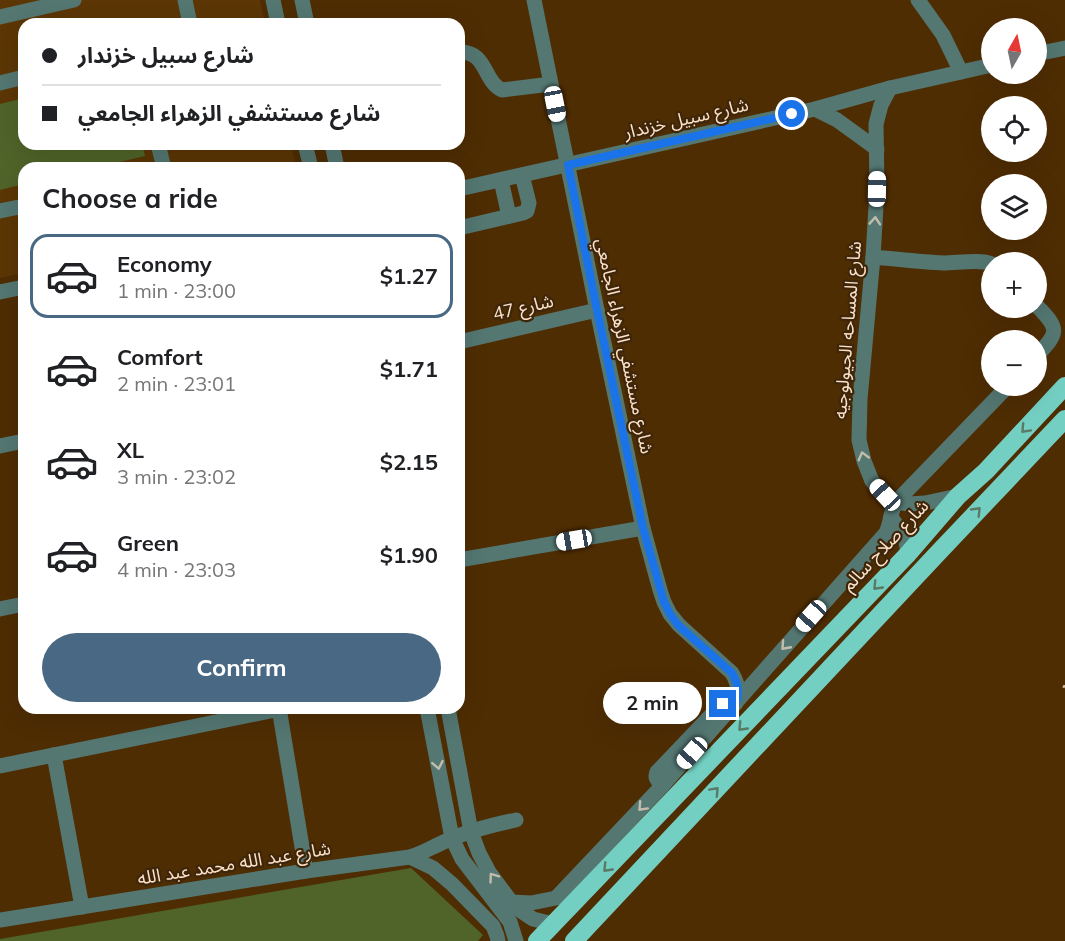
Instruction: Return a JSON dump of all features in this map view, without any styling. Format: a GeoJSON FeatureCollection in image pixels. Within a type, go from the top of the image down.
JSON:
{"type":"FeatureCollection","features":[{"type":"Feature","properties":{"kind":"highway","name":"شارع صلاح سالم"},"geometry":{"type":"LineString","coordinates":[[537,941],[907,555],[958,496],[986,471],[1065,386]]}},
{"type":"Feature","properties":{"kind":"highway"},"geometry":{"type":"LineString","coordinates":[[582,938],[929,562],[1065,419]]}},
{"type":"Feature","properties":{"kind":"street"},"geometry":{"type":"LineString","coordinates":[[0,17],[74,0]]}},
{"type":"Feature","properties":{"kind":"street"},"geometry":{"type":"LineString","coordinates":[[184,0],[188,18]]}},
{"type":"Feature","properties":{"kind":"street"},"geometry":{"type":"LineString","coordinates":[[273,0],[277,18]]}},
{"type":"Feature","properties":{"kind":"street"},"geometry":{"type":"LineString","coordinates":[[302,0],[306,18]]}},
{"type":"Feature","properties":{"kind":"street","name":"شارع مستشفي الزهراء الجامعي"},"geometry":{"type":"LineString","coordinates":[[534,0],[643,528],[660,590],[670,614],[678,625],[732,673]]}},
{"type":"Feature","properties":{"kind":"street"},"geometry":{"type":"LineString","coordinates":[[918,0],[943,35],[960,72]]}},
{"type":"Feature","properties":{"kind":"street"},"geometry":{"type":"LineString","coordinates":[[1047,52],[1065,48]]}},
{"type":"Feature","properties":{"kind":"street"},"geometry":{"type":"LineString","coordinates":[[465,52],[479,58],[495,87],[502,90],[551,84]]}},
{"type":"Feature","properties":{"kind":"street","name":"شارع سبيل خزندار"},"geometry":{"type":"LineString","coordinates":[[465,188],[815,109],[890,88],[981,67]]}},
{"type":"Feature","properties":{"kind":"street"},"geometry":{"type":"LineString","coordinates":[[0,83],[18,78]]}},
{"type":"Feature","properties":{"kind":"street","name":"شارع المساحه الجيولوجيه"},"geometry":{"type":"LineString","coordinates":[[890,88],[881,105],[876,124],[877,189],[860,399],[859,440],[864,462],[872,481],[885,495],[896,502]]}},
{"type":"Feature","properties":{"kind":"street"},"geometry":{"type":"LineString","coordinates":[[815,109],[837,120],[877,149]]}},
{"type":"Feature","properties":{"kind":"street"},"geometry":{"type":"LineString","coordinates":[[465,227],[523,213],[529,208],[522,176]]}},
{"type":"Feature","properties":{"kind":"street"},"geometry":{"type":"LineString","coordinates":[[501,180],[509,216]]}},
{"type":"Feature","properties":{"kind":"street"},"geometry":{"type":"LineString","coordinates":[[0,211],[18,207]]}},
{"type":"Feature","properties":{"kind":"street"},"geometry":{"type":"LineString","coordinates":[[873,257],[943,263],[981,261]]}},
{"type":"Feature","properties":{"kind":"street"},"geometry":{"type":"LineString","coordinates":[[0,292],[18,288]]}},
{"type":"Feature","properties":{"kind":"street","name":"شارع 47"},"geometry":{"type":"LineString","coordinates":[[465,341],[597,310]]}},
{"type":"Feature","properties":{"kind":"street"},"geometry":{"type":"LineString","coordinates":[[1047,317],[1052,323],[1054,332],[1047,344]]}},
{"type":"Feature","properties":{"kind":"street"},"geometry":{"type":"LineString","coordinates":[[511,902],[531,903],[556,898],[662,786],[886,533],[896,502],[998,396]]}},
{"type":"Feature","properties":{"kind":"street"},"geometry":{"type":"LineString","coordinates":[[0,446],[18,442]]}},
{"type":"Feature","properties":{"kind":"street"},"geometry":{"type":"LineString","coordinates":[[896,502],[926,503],[958,496]]}},
{"type":"Feature","properties":{"kind":"street"},"geometry":{"type":"LineString","coordinates":[[891,518],[906,539],[907,555]]}},
{"type":"Feature","properties":{"kind":"street"},"geometry":{"type":"LineString","coordinates":[[465,559],[643,528]]}},
{"type":"Feature","properties":{"kind":"street"},"geometry":{"type":"LineString","coordinates":[[0,609],[18,605]]}},
{"type":"Feature","properties":{"kind":"street"},"geometry":{"type":"LineString","coordinates":[[732,673],[746,674],[767,666]]}},
{"type":"Feature","properties":{"kind":"street"},"geometry":{"type":"LineString","coordinates":[[732,673],[738,687],[739,695],[736,703]]}},
{"type":"Feature","properties":{"kind":"street"},"geometry":{"type":"LineString","coordinates":[[0,766],[255,714]]}},
{"type":"Feature","properties":{"kind":"street"},"geometry":{"type":"LineString","coordinates":[[280,714],[306,871]]}},
{"type":"Feature","properties":{"kind":"street"},"geometry":{"type":"LineString","coordinates":[[428,714],[452,838],[462,859],[510,922],[516,941]]}},
{"type":"Feature","properties":{"kind":"street"},"geometry":{"type":"LineString","coordinates":[[449,714],[474,843],[484,863],[511,902],[533,919],[553,924]]}},
{"type":"Feature","properties":{"kind":"street"},"geometry":{"type":"LineString","coordinates":[[54,755],[82,907]]}},
{"type":"Feature","properties":{"kind":"street","name":"شارع عبد الله محمد عبد الله"},"geometry":{"type":"LineString","coordinates":[[0,920],[306,871],[410,857],[452,838],[516,820]]}},
{"type":"Feature","properties":{"kind":"street"},"geometry":{"type":"LineString","coordinates":[[410,857],[433,868],[452,884],[493,926],[498,941]]}},
{"type":"Feature","properties":{"kind":"shaded area"},"geometry":{"type":"Polygon","coordinates":[[[0,0],[260,0],[264,18],[18,18],[18,150],[292,150],[295,162],[18,162],[18,274],[0,278],[0,0]]]}},
{"type":"Feature","properties":{"kind":"green space"},"geometry":{"type":"Polygon","coordinates":[[[18,100],[18,150],[144,150],[145,156],[120,162],[18,162],[18,186],[0,190],[0,104],[18,100]]]}},
{"type":"Feature","properties":{"kind":"green space"},"geometry":{"type":"Polygon","coordinates":[[[411,868],[483,935],[478,941],[0,941],[0,939],[411,868]]]}},
{"type":"Feature","properties":{"kind":"route"},"geometry":{"type":"LineString","coordinates":[[723,704],[736,703],[739,695],[736,680],[732,673],[678,625],[670,614],[660,590],[643,528],[568,165],[792,114]]}}]}
